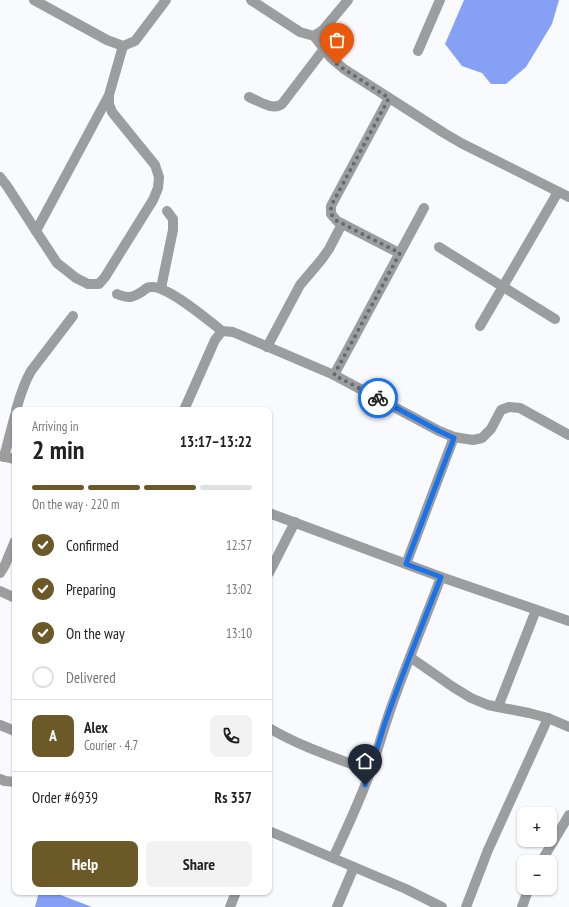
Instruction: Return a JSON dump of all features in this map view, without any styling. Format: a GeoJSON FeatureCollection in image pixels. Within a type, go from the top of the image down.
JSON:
{"type":"FeatureCollection","features":[{"type":"Feature","properties":{"kind":"street"},"geometry":{"type":"LineString","coordinates":[[34,0],[107,40],[122,46],[135,41],[166,0]]}},
{"type":"Feature","properties":{"kind":"street"},"geometry":{"type":"LineString","coordinates":[[251,0],[300,32],[314,36],[331,58],[344,69],[444,133],[468,147],[558,192],[569,196]]}},
{"type":"Feature","properties":{"kind":"street"},"geometry":{"type":"LineString","coordinates":[[314,36],[323,30],[348,0]]}},
{"type":"Feature","properties":{"kind":"street"},"geometry":{"type":"LineString","coordinates":[[418,51],[440,0]]}},
{"type":"Feature","properties":{"kind":"street"},"geometry":{"type":"LineString","coordinates":[[36,231],[109,95],[122,46]]}},
{"type":"Feature","properties":{"kind":"street"},"geometry":{"type":"LineString","coordinates":[[249,98],[271,107],[278,107],[282,104],[324,49]]}},
{"type":"Feature","properties":{"kind":"street"},"geometry":{"type":"LineString","coordinates":[[0,177],[57,264],[76,278],[88,284],[99,284],[105,277],[153,200],[158,188],[159,177],[155,165],[112,112],[109,104],[109,95]]}},
{"type":"Feature","properties":{"kind":"street"},"geometry":{"type":"LineString","coordinates":[[389,98],[331,206],[331,214],[342,224],[400,253]]}},
{"type":"Feature","properties":{"kind":"street"},"geometry":{"type":"LineString","coordinates":[[480,326],[558,192]]}},
{"type":"Feature","properties":{"kind":"street"},"geometry":{"type":"LineString","coordinates":[[334,375],[424,208]]}},
{"type":"Feature","properties":{"kind":"street"},"geometry":{"type":"LineString","coordinates":[[160,288],[173,230],[173,219],[167,211]]}},
{"type":"Feature","properties":{"kind":"street"},"geometry":{"type":"LineString","coordinates":[[268,347],[300,285],[329,249],[342,224]]}},
{"type":"Feature","properties":{"kind":"street"},"geometry":{"type":"LineString","coordinates":[[438,247],[555,319]]}},
{"type":"Feature","properties":{"kind":"street"},"geometry":{"type":"LineString","coordinates":[[117,294],[124,297],[133,297],[149,287],[160,288],[177,297],[222,331],[233,332],[334,375],[454,438],[473,440],[482,438],[491,430],[501,410],[509,407],[520,408],[569,435]]}},
{"type":"Feature","properties":{"kind":"street"},"geometry":{"type":"LineString","coordinates":[[17,407],[21,392],[31,371],[73,316]]}},
{"type":"Feature","properties":{"kind":"street"},"geometry":{"type":"LineString","coordinates":[[185,407],[215,340],[222,331]]}},
{"type":"Feature","properties":{"kind":"street"},"geometry":{"type":"LineString","coordinates":[[12,425],[2,457],[12,459]]}},
{"type":"Feature","properties":{"kind":"street"},"geometry":{"type":"LineString","coordinates":[[406,564],[454,438]]}},
{"type":"Feature","properties":{"kind":"street"},"geometry":{"type":"LineString","coordinates":[[272,514],[441,577],[569,621]]}},
{"type":"Feature","properties":{"kind":"street"},"geometry":{"type":"LineString","coordinates":[[272,567],[295,522]]}},
{"type":"Feature","properties":{"kind":"street"},"geometry":{"type":"LineString","coordinates":[[0,573],[12,548]]}},
{"type":"Feature","properties":{"kind":"street"},"geometry":{"type":"LineString","coordinates":[[333,858],[354,812],[370,771],[403,673],[441,577]]}},
{"type":"Feature","properties":{"kind":"street"},"geometry":{"type":"LineString","coordinates":[[0,591],[12,597]]}},
{"type":"Feature","properties":{"kind":"street"},"geometry":{"type":"LineString","coordinates":[[498,707],[536,610]]}},
{"type":"Feature","properties":{"kind":"street"},"geometry":{"type":"LineString","coordinates":[[410,657],[471,698],[488,705],[548,718],[569,727]]}},
{"type":"Feature","properties":{"kind":"street"},"geometry":{"type":"LineString","coordinates":[[466,907],[488,850],[548,718]]}},
{"type":"Feature","properties":{"kind":"street"},"geometry":{"type":"LineString","coordinates":[[0,725],[12,730]]}},
{"type":"Feature","properties":{"kind":"street"},"geometry":{"type":"LineString","coordinates":[[272,730],[290,740],[370,771]]}},
{"type":"Feature","properties":{"kind":"street"},"geometry":{"type":"LineString","coordinates":[[0,779],[12,782]]}},
{"type":"Feature","properties":{"kind":"street"},"geometry":{"type":"LineString","coordinates":[[545,855],[569,815]]}},
{"type":"Feature","properties":{"kind":"street"},"geometry":{"type":"LineString","coordinates":[[272,832],[406,889],[442,907]]}},
{"type":"Feature","properties":{"kind":"street"},"geometry":{"type":"LineString","coordinates":[[337,907],[354,867]]}},
{"type":"Feature","properties":{"kind":"street"},"geometry":{"type":"LineString","coordinates":[[230,907],[235,895]]}},
{"type":"Feature","properties":{"kind":"street"},"geometry":{"type":"LineString","coordinates":[[522,907],[526,895]]}},
{"type":"Feature","properties":{"kind":"water"},"geometry":{"type":"Polygon","coordinates":[[[464,0],[559,0],[552,24],[526,67],[506,84],[491,84],[482,73],[462,66],[445,44],[464,0]]]}},
{"type":"Feature","properties":{"kind":"water"},"geometry":{"type":"Polygon","coordinates":[[[38,895],[61,895],[92,907],[35,907],[38,895]]]}},
{"type":"Feature","properties":{"kind":"way so far"},"geometry":{"type":"LineString","coordinates":[[337,64],[389,98],[331,206],[331,214],[337,221],[400,253],[334,375],[378,398]]}},
{"type":"Feature","properties":{"kind":"route"},"geometry":{"type":"LineString","coordinates":[[365,785],[403,673],[423,626],[441,577],[406,564],[454,438],[378,398]]}}]}
